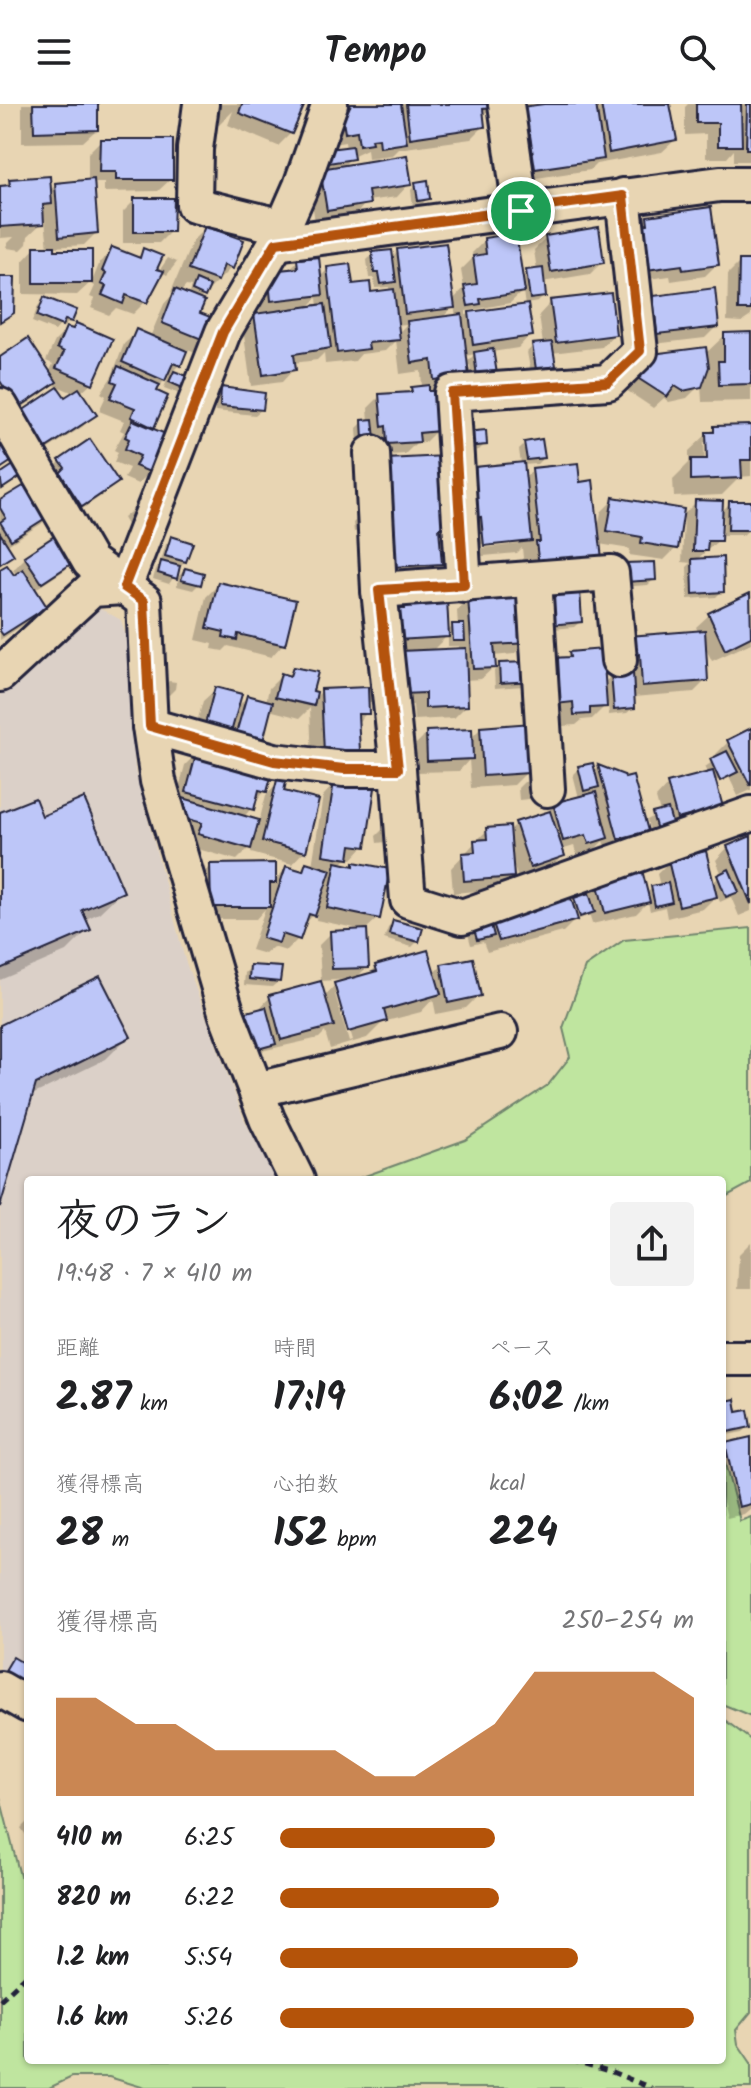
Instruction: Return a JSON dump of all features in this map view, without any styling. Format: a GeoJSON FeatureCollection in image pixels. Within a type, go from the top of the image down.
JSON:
{"type":"FeatureCollection","features":[{"type":"Feature","properties":{"kind":"street"},"geometry":{"type":"LineString","coordinates":[[201,104],[195,149],[194,205],[279,235],[521,211],[720,184],[751,184]]}},
{"type":"Feature","properties":{"kind":"street"},"geometry":{"type":"LineString","coordinates":[[124,587],[223,332],[279,235],[301,186],[330,104]]}},
{"type":"Feature","properties":{"kind":"street"},"geometry":{"type":"LineString","coordinates":[[506,104],[521,211]]}},
{"type":"Feature","properties":{"kind":"street"},"geometry":{"type":"LineString","coordinates":[[464,585],[452,393],[608,382],[640,351],[623,196]]}},
{"type":"Feature","properties":{"kind":"street"},"geometry":{"type":"LineString","coordinates":[[0,406],[90,562],[144,601],[150,726],[158,781],[227,1015],[267,1119],[295,1176]]}},
{"type":"Feature","properties":{"kind":"street"},"geometry":{"type":"LineString","coordinates":[[372,453],[379,590],[408,900],[462,917],[751,814]]}},
{"type":"Feature","properties":{"kind":"street"},"geometry":{"type":"LineString","coordinates":[[379,590],[611,573],[619,660]]}},
{"type":"Feature","properties":{"kind":"street"},"geometry":{"type":"LineString","coordinates":[[534,579],[547,789]]}},
{"type":"Feature","properties":{"kind":"street"},"geometry":{"type":"LineString","coordinates":[[4,661],[92,589],[124,587]]}},
{"type":"Feature","properties":{"kind":"street"},"geometry":{"type":"LineString","coordinates":[[150,726],[274,761],[344,769],[398,769]]}},
{"type":"Feature","properties":{"kind":"street"},"geometry":{"type":"LineString","coordinates":[[256,1090],[500,1032]]}},
{"type":"Feature","properties":{"kind":"street"},"geometry":{"type":"LineString","coordinates":[[726,1358],[751,1358]]}},
{"type":"Feature","properties":{"kind":"street"},"geometry":{"type":"LineString","coordinates":[[0,1689],[24,1703]]}},
{"type":"Feature","properties":{"kind":"path"},"geometry":{"type":"LineString","coordinates":[[0,2000],[24,1978]]}},
{"type":"Feature","properties":{"kind":"path"},"geometry":{"type":"LineString","coordinates":[[585,2064],[651,2088]]}},
{"type":"Feature","properties":{"kind":"shaded area"},"geometry":{"type":"Polygon","coordinates":[[[101,609],[121,620],[127,641],[135,770],[185,960],[244,1119],[274,1176],[24,1176],[24,1694],[0,1680],[0,690],[83,614],[101,609]]]}},
{"type":"Feature","properties":{"kind":"green space"},"geometry":{"type":"Polygon","coordinates":[[[751,928],[751,1183],[726,1196],[726,1176],[365,1176],[465,1140],[548,1085],[570,1057],[563,1028],[585,967],[624,940],[751,928]]]}},
{"type":"Feature","properties":{"kind":"green space"},"geometry":{"type":"Polygon","coordinates":[[[726,1467],[740,1521],[751,1517],[751,1716],[726,1706],[726,1467]]]}},
{"type":"Feature","properties":{"kind":"green space"},"geometry":{"type":"Polygon","coordinates":[[[726,1721],[751,1740],[751,2012],[736,2030],[738,2044],[751,2063],[751,2088],[145,2088],[109,2077],[72,2077],[49,2088],[0,2088],[0,1797],[20,1876],[24,1878],[24,2064],[726,2064],[726,1721]]]}},
{"type":"Feature","properties":{"kind":"building"},"geometry":{"type":"Polygon","coordinates":[[[33,104],[98,104],[98,130],[34,132],[33,104]]]}},
{"type":"Feature","properties":{"kind":"building"},"geometry":{"type":"Polygon","coordinates":[[[242,104],[305,104],[292,134],[239,113],[242,104]]]}},
{"type":"Feature","properties":{"kind":"building"},"geometry":{"type":"Polygon","coordinates":[[[351,104],[401,104],[407,143],[380,147],[379,138],[371,139],[372,143],[359,145],[357,131],[345,133],[343,121],[351,104]]]}},
{"type":"Feature","properties":{"kind":"building"},"geometry":{"type":"Polygon","coordinates":[[[406,104],[492,104],[493,108],[483,109],[485,127],[410,138],[406,104]]]}},
{"type":"Feature","properties":{"kind":"building"},"geometry":{"type":"Polygon","coordinates":[[[596,104],[604,159],[535,169],[530,135],[525,135],[521,107],[596,104]]]}},
{"type":"Feature","properties":{"kind":"building"},"geometry":{"type":"Polygon","coordinates":[[[601,104],[670,104],[677,140],[609,153],[601,104]]]}},
{"type":"Feature","properties":{"kind":"building"},"geometry":{"type":"Polygon","coordinates":[[[696,104],[741,104],[742,146],[718,146],[718,123],[696,123],[696,104]]]}},
{"type":"Feature","properties":{"kind":"building"},"geometry":{"type":"Polygon","coordinates":[[[747,104],[751,104],[751,149],[746,149],[747,104]]]}},
{"type":"Feature","properties":{"kind":"building"},"geometry":{"type":"Polygon","coordinates":[[[100,139],[173,139],[173,180],[116,180],[116,172],[99,172],[100,139]]]}},
{"type":"Feature","properties":{"kind":"building"},"geometry":{"type":"Polygon","coordinates":[[[352,146],[354,159],[322,164],[329,149],[352,146]]]}},
{"type":"Feature","properties":{"kind":"building"},"geometry":{"type":"Polygon","coordinates":[[[407,155],[412,185],[368,191],[370,204],[327,211],[320,169],[407,155]]]}},
{"type":"Feature","properties":{"kind":"building"},"geometry":{"type":"Polygon","coordinates":[[[50,176],[52,204],[43,205],[44,224],[0,227],[0,186],[10,185],[9,179],[50,176]]]}},
{"type":"Feature","properties":{"kind":"building"},"geometry":{"type":"Polygon","coordinates":[[[94,179],[98,233],[59,237],[55,183],[94,179]]]}},
{"type":"Feature","properties":{"kind":"building"},"geometry":{"type":"Polygon","coordinates":[[[428,180],[430,199],[418,201],[415,182],[428,180]]]}},
{"type":"Feature","properties":{"kind":"building"},"geometry":{"type":"Polygon","coordinates":[[[134,198],[174,198],[173,232],[134,232],[134,198]]]}},
{"type":"Feature","properties":{"kind":"building"},"geometry":{"type":"Polygon","coordinates":[[[711,207],[719,265],[683,270],[682,265],[646,270],[640,225],[648,224],[647,216],[711,207]]]}},
{"type":"Feature","properties":{"kind":"building"},"geometry":{"type":"Polygon","coordinates":[[[205,226],[244,240],[233,269],[224,265],[218,281],[188,270],[205,226]]]}},
{"type":"Feature","properties":{"kind":"building"},"geometry":{"type":"Polygon","coordinates":[[[599,227],[604,263],[551,272],[545,236],[599,227]]]}},
{"type":"Feature","properties":{"kind":"building"},"geometry":{"type":"Polygon","coordinates":[[[516,233],[525,292],[480,299],[481,304],[468,306],[464,286],[477,284],[473,256],[486,254],[484,238],[516,233]]]}},
{"type":"Feature","properties":{"kind":"building"},"geometry":{"type":"Polygon","coordinates":[[[446,243],[455,308],[405,314],[397,249],[446,243]]]}},
{"type":"Feature","properties":{"kind":"building"},"geometry":{"type":"Polygon","coordinates":[[[34,246],[55,246],[55,250],[92,250],[92,283],[34,283],[34,246]]]}},
{"type":"Feature","properties":{"kind":"building"},"geometry":{"type":"Polygon","coordinates":[[[112,247],[140,258],[143,248],[163,256],[157,269],[164,271],[147,303],[126,295],[123,304],[102,295],[106,286],[101,284],[106,273],[102,271],[112,247]]]}},
{"type":"Feature","properties":{"kind":"building"},"geometry":{"type":"Polygon","coordinates":[[[392,250],[396,282],[381,284],[379,273],[374,273],[372,252],[392,250]]]}},
{"type":"Feature","properties":{"kind":"building"},"geometry":{"type":"Polygon","coordinates":[[[319,257],[323,295],[271,301],[269,280],[279,270],[298,268],[297,259],[319,257]]]}},
{"type":"Feature","properties":{"kind":"building"},"geometry":{"type":"Polygon","coordinates":[[[739,260],[751,260],[751,310],[738,310],[739,260]]]}},
{"type":"Feature","properties":{"kind":"building"},"geometry":{"type":"Polygon","coordinates":[[[350,264],[353,284],[370,282],[371,292],[394,289],[400,340],[368,343],[369,349],[337,353],[327,267],[350,264]]]}},
{"type":"Feature","properties":{"kind":"building"},"geometry":{"type":"Polygon","coordinates":[[[543,268],[546,297],[530,299],[526,270],[543,268]]]}},
{"type":"Feature","properties":{"kind":"building"},"geometry":{"type":"Polygon","coordinates":[[[0,277],[15,277],[14,313],[0,322],[0,277]]]}},
{"type":"Feature","properties":{"kind":"building"},"geometry":{"type":"Polygon","coordinates":[[[196,280],[210,286],[205,297],[192,291],[196,280]]]}},
{"type":"Feature","properties":{"kind":"building"},"geometry":{"type":"Polygon","coordinates":[[[715,288],[719,327],[657,334],[653,296],[715,288]]]}},
{"type":"Feature","properties":{"kind":"building"},"geometry":{"type":"Polygon","coordinates":[[[175,289],[205,301],[200,313],[218,320],[209,342],[162,323],[175,289]]]}},
{"type":"Feature","properties":{"kind":"building"},"geometry":{"type":"Polygon","coordinates":[[[611,293],[616,335],[556,343],[550,300],[611,293]]]}},
{"type":"Feature","properties":{"kind":"building"},"geometry":{"type":"Polygon","coordinates":[[[44,297],[77,310],[72,322],[65,320],[62,326],[37,316],[44,297]]]}},
{"type":"Feature","properties":{"kind":"building"},"geometry":{"type":"Polygon","coordinates":[[[325,304],[331,348],[294,354],[296,370],[263,375],[254,314],[325,304]]]}},
{"type":"Feature","properties":{"kind":"building"},"geometry":{"type":"Polygon","coordinates":[[[528,304],[533,336],[473,345],[469,312],[528,304]]]}},
{"type":"Feature","properties":{"kind":"building"},"geometry":{"type":"Polygon","coordinates":[[[462,314],[469,376],[434,380],[432,360],[412,363],[407,321],[462,314]]]}},
{"type":"Feature","properties":{"kind":"building"},"geometry":{"type":"Polygon","coordinates":[[[76,323],[113,339],[93,384],[56,368],[64,352],[57,348],[66,327],[73,329],[76,323]]]}},
{"type":"Feature","properties":{"kind":"building"},"geometry":{"type":"Polygon","coordinates":[[[136,329],[187,351],[181,366],[173,363],[165,381],[122,362],[136,329]]]}},
{"type":"Feature","properties":{"kind":"building"},"geometry":{"type":"Polygon","coordinates":[[[751,332],[751,384],[719,385],[718,361],[724,361],[724,333],[751,332]]]}},
{"type":"Feature","properties":{"kind":"building"},"geometry":{"type":"Polygon","coordinates":[[[28,338],[57,382],[18,408],[0,381],[0,357],[28,338]]]}},
{"type":"Feature","properties":{"kind":"building"},"geometry":{"type":"Polygon","coordinates":[[[552,342],[556,366],[536,369],[532,344],[552,342]]]}},
{"type":"Feature","properties":{"kind":"building"},"geometry":{"type":"Polygon","coordinates":[[[706,347],[709,367],[702,387],[683,391],[675,386],[667,397],[636,377],[652,354],[706,347]]]}},
{"type":"Feature","properties":{"kind":"building"},"geometry":{"type":"Polygon","coordinates":[[[493,349],[497,374],[477,377],[474,352],[493,349]]]}},
{"type":"Feature","properties":{"kind":"building"},"geometry":{"type":"Polygon","coordinates":[[[118,366],[160,385],[157,391],[168,396],[154,428],[131,417],[135,408],[110,398],[117,383],[112,381],[118,366]]]}},
{"type":"Feature","properties":{"kind":"building"},"geometry":{"type":"Polygon","coordinates":[[[174,371],[192,378],[187,390],[169,382],[174,371]]]}},
{"type":"Feature","properties":{"kind":"building"},"geometry":{"type":"Polygon","coordinates":[[[429,385],[429,391],[437,391],[439,431],[419,433],[420,442],[387,444],[379,394],[412,392],[411,387],[429,385]]]}},
{"type":"Feature","properties":{"kind":"building"},"geometry":{"type":"Polygon","coordinates":[[[58,387],[65,397],[79,388],[97,415],[46,448],[22,411],[58,387]]]}},
{"type":"Feature","properties":{"kind":"building"},"geometry":{"type":"Polygon","coordinates":[[[221,387],[265,393],[263,410],[220,406],[221,387]]]}},
{"type":"Feature","properties":{"kind":"building"},"geometry":{"type":"Polygon","coordinates":[[[373,419],[375,439],[363,440],[362,420],[373,419]]]}},
{"type":"Feature","properties":{"kind":"building"},"geometry":{"type":"Polygon","coordinates":[[[133,420],[168,435],[152,473],[135,466],[140,456],[125,449],[129,439],[125,437],[133,420]]]}},
{"type":"Feature","properties":{"kind":"building"},"geometry":{"type":"Polygon","coordinates":[[[751,425],[751,460],[741,460],[742,478],[691,480],[691,459],[707,459],[706,432],[714,432],[714,426],[751,425]]]}},
{"type":"Feature","properties":{"kind":"building"},"geometry":{"type":"Polygon","coordinates":[[[486,430],[487,445],[465,447],[464,432],[486,430]]]}},
{"type":"Feature","properties":{"kind":"building"},"geometry":{"type":"Polygon","coordinates":[[[0,435],[7,445],[3,448],[12,461],[0,469],[0,435]]]}},
{"type":"Feature","properties":{"kind":"building"},"geometry":{"type":"Polygon","coordinates":[[[90,439],[119,482],[82,507],[60,473],[65,468],[59,460],[90,439]]]}},
{"type":"Feature","properties":{"kind":"building"},"geometry":{"type":"Polygon","coordinates":[[[542,439],[545,458],[527,460],[524,442],[542,439]]]}},
{"type":"Feature","properties":{"kind":"building"},"geometry":{"type":"Polygon","coordinates":[[[445,456],[448,528],[439,528],[442,564],[392,567],[386,459],[445,456]]]}},
{"type":"Feature","properties":{"kind":"building"},"geometry":{"type":"Polygon","coordinates":[[[21,460],[29,471],[2,489],[0,474],[21,460]]]}},
{"type":"Feature","properties":{"kind":"building"},"geometry":{"type":"Polygon","coordinates":[[[524,462],[532,541],[484,546],[481,517],[474,518],[470,477],[476,476],[475,467],[524,462]]]}},
{"type":"Feature","properties":{"kind":"building"},"geometry":{"type":"Polygon","coordinates":[[[578,463],[580,482],[593,480],[602,559],[539,566],[536,542],[540,542],[532,468],[578,463]]]}},
{"type":"Feature","properties":{"kind":"building"},"geometry":{"type":"Polygon","coordinates":[[[35,479],[55,512],[11,540],[0,522],[6,518],[0,508],[0,500],[35,479]]]}},
{"type":"Feature","properties":{"kind":"building"},"geometry":{"type":"Polygon","coordinates":[[[613,497],[684,509],[678,549],[641,543],[642,537],[607,531],[613,497]]]}},
{"type":"Feature","properties":{"kind":"building"},"geometry":{"type":"Polygon","coordinates":[[[695,500],[723,501],[721,541],[708,541],[707,551],[693,551],[695,500]]]}},
{"type":"Feature","properties":{"kind":"building"},"geometry":{"type":"Polygon","coordinates":[[[729,501],[751,501],[751,530],[728,530],[729,501]]]}},
{"type":"Feature","properties":{"kind":"building"},"geometry":{"type":"Polygon","coordinates":[[[62,531],[80,558],[42,583],[24,556],[62,531]]]}},
{"type":"Feature","properties":{"kind":"building"},"geometry":{"type":"Polygon","coordinates":[[[0,533],[14,555],[0,564],[0,533]]]}},
{"type":"Feature","properties":{"kind":"building"},"geometry":{"type":"Polygon","coordinates":[[[171,536],[193,543],[186,562],[165,556],[171,536]]]}},
{"type":"Feature","properties":{"kind":"building"},"geometry":{"type":"Polygon","coordinates":[[[723,557],[724,592],[693,594],[692,559],[723,557]]]}},
{"type":"Feature","properties":{"kind":"building"},"geometry":{"type":"Polygon","coordinates":[[[161,561],[180,566],[177,579],[158,573],[161,561]]]}},
{"type":"Feature","properties":{"kind":"building"},"geometry":{"type":"Polygon","coordinates":[[[655,562],[656,580],[625,582],[624,563],[655,562]]]}},
{"type":"Feature","properties":{"kind":"building"},"geometry":{"type":"Polygon","coordinates":[[[7,565],[14,575],[23,569],[47,607],[3,635],[0,631],[0,569],[7,565]]]}},
{"type":"Feature","properties":{"kind":"building"},"geometry":{"type":"Polygon","coordinates":[[[185,568],[204,573],[201,585],[181,580],[185,568]]]}},
{"type":"Feature","properties":{"kind":"building"},"geometry":{"type":"Polygon","coordinates":[[[218,582],[296,600],[285,645],[238,634],[237,640],[223,637],[224,632],[207,628],[218,582]]]}},
{"type":"Feature","properties":{"kind":"building"},"geometry":{"type":"Polygon","coordinates":[[[580,590],[582,622],[549,625],[547,592],[580,590]]]}},
{"type":"Feature","properties":{"kind":"building"},"geometry":{"type":"Polygon","coordinates":[[[525,593],[528,643],[494,645],[496,668],[473,669],[468,597],[525,593]]]}},
{"type":"Feature","properties":{"kind":"building"},"geometry":{"type":"Polygon","coordinates":[[[750,593],[751,637],[725,650],[708,613],[750,593]]]}},
{"type":"Feature","properties":{"kind":"building"},"geometry":{"type":"Polygon","coordinates":[[[447,599],[449,637],[396,640],[394,609],[405,609],[404,601],[447,599]]]}},
{"type":"Feature","properties":{"kind":"building"},"geometry":{"type":"Polygon","coordinates":[[[452,624],[464,624],[465,641],[453,641],[452,624]]]}},
{"type":"Feature","properties":{"kind":"building"},"geometry":{"type":"Polygon","coordinates":[[[705,630],[708,681],[642,686],[640,654],[631,655],[629,636],[705,630]]]}},
{"type":"Feature","properties":{"kind":"building"},"geometry":{"type":"Polygon","coordinates":[[[466,648],[468,706],[425,708],[425,693],[402,694],[400,651],[466,648]]]}},
{"type":"Feature","properties":{"kind":"building"},"geometry":{"type":"Polygon","coordinates":[[[603,649],[607,707],[590,708],[590,714],[574,715],[573,702],[556,704],[552,658],[570,657],[569,652],[603,649]]]}},
{"type":"Feature","properties":{"kind":"building"},"geometry":{"type":"Polygon","coordinates":[[[530,662],[532,681],[500,683],[499,663],[530,662]]]}},
{"type":"Feature","properties":{"kind":"building"},"geometry":{"type":"Polygon","coordinates":[[[293,667],[318,672],[313,691],[317,692],[314,706],[275,697],[281,673],[290,676],[293,667]]]}},
{"type":"Feature","properties":{"kind":"building"},"geometry":{"type":"Polygon","coordinates":[[[633,672],[635,708],[614,710],[611,673],[633,672]]]}},
{"type":"Feature","properties":{"kind":"building"},"geometry":{"type":"Polygon","coordinates":[[[215,687],[242,694],[230,736],[204,728],[215,687]]]}},
{"type":"Feature","properties":{"kind":"building"},"geometry":{"type":"Polygon","coordinates":[[[368,687],[369,714],[358,714],[360,751],[324,753],[321,689],[368,687]]]}},
{"type":"Feature","properties":{"kind":"building"},"geometry":{"type":"Polygon","coordinates":[[[247,695],[273,702],[262,745],[235,737],[247,695]]]}},
{"type":"Feature","properties":{"kind":"building"},"geometry":{"type":"Polygon","coordinates":[[[532,723],[534,757],[528,757],[529,773],[483,776],[480,727],[532,723]]]}},
{"type":"Feature","properties":{"kind":"building"},"geometry":{"type":"Polygon","coordinates":[[[751,728],[751,785],[750,785],[727,740],[751,728]]]}},
{"type":"Feature","properties":{"kind":"building"},"geometry":{"type":"Polygon","coordinates":[[[472,729],[473,759],[427,761],[426,731],[472,729]]]}},
{"type":"Feature","properties":{"kind":"building"},"geometry":{"type":"Polygon","coordinates":[[[197,750],[272,774],[267,792],[259,790],[254,810],[186,792],[197,750]]]}},
{"type":"Feature","properties":{"kind":"building"},"geometry":{"type":"Polygon","coordinates":[[[727,751],[738,772],[720,781],[710,759],[727,751]]]}},
{"type":"Feature","properties":{"kind":"building"},"geometry":{"type":"Polygon","coordinates":[[[593,763],[599,787],[584,791],[578,766],[593,763]]]}},
{"type":"Feature","properties":{"kind":"building"},"geometry":{"type":"Polygon","coordinates":[[[598,765],[625,778],[633,776],[648,831],[618,839],[598,765]]]}},
{"type":"Feature","properties":{"kind":"building"},"geometry":{"type":"Polygon","coordinates":[[[713,771],[723,807],[677,819],[667,783],[713,771]]]}},
{"type":"Feature","properties":{"kind":"building"},"geometry":{"type":"Polygon","coordinates":[[[277,780],[286,782],[284,791],[319,800],[306,852],[262,841],[277,780]]]}},
{"type":"Feature","properties":{"kind":"building"},"geometry":{"type":"Polygon","coordinates":[[[334,781],[375,788],[366,847],[351,845],[349,859],[323,855],[334,781]]]}},
{"type":"Feature","properties":{"kind":"building"},"geometry":{"type":"Polygon","coordinates":[[[596,792],[608,838],[589,844],[586,835],[563,841],[553,803],[596,792]]]}},
{"type":"Feature","properties":{"kind":"building"},"geometry":{"type":"Polygon","coordinates":[[[35,798],[42,816],[84,798],[124,892],[82,910],[91,930],[0,969],[0,812],[35,798]]]}},
{"type":"Feature","properties":{"kind":"building"},"geometry":{"type":"Polygon","coordinates":[[[183,798],[259,820],[251,849],[198,834],[202,823],[188,819],[183,798]]]}},
{"type":"Feature","properties":{"kind":"building"},"geometry":{"type":"Polygon","coordinates":[[[668,809],[675,833],[659,837],[652,813],[668,809]]]}},
{"type":"Feature","properties":{"kind":"building"},"geometry":{"type":"Polygon","coordinates":[[[550,811],[565,856],[530,868],[515,822],[550,811]]]}},
{"type":"Feature","properties":{"kind":"building"},"geometry":{"type":"Polygon","coordinates":[[[510,826],[514,877],[464,881],[462,853],[475,852],[474,840],[487,839],[486,828],[510,826]]]}},
{"type":"Feature","properties":{"kind":"building"},"geometry":{"type":"Polygon","coordinates":[[[751,836],[751,904],[727,846],[751,836]]]}},
{"type":"Feature","properties":{"kind":"building"},"geometry":{"type":"Polygon","coordinates":[[[706,851],[717,897],[679,906],[668,860],[706,851]]]}},
{"type":"Feature","properties":{"kind":"building"},"geometry":{"type":"Polygon","coordinates":[[[306,862],[331,870],[315,916],[309,914],[300,940],[282,934],[279,943],[262,938],[286,866],[303,871],[306,862]]]}},
{"type":"Feature","properties":{"kind":"building"},"geometry":{"type":"Polygon","coordinates":[[[336,862],[390,869],[380,919],[327,908],[336,862]]]}},
{"type":"Feature","properties":{"kind":"building"},"geometry":{"type":"Polygon","coordinates":[[[276,863],[276,883],[270,883],[270,907],[211,907],[210,864],[276,863]]]}},
{"type":"Feature","properties":{"kind":"building"},"geometry":{"type":"Polygon","coordinates":[[[729,869],[739,892],[726,897],[717,875],[729,869]]]}},
{"type":"Feature","properties":{"kind":"building"},"geometry":{"type":"Polygon","coordinates":[[[642,870],[650,902],[605,913],[596,877],[642,870]]]}},
{"type":"Feature","properties":{"kind":"building"},"geometry":{"type":"Polygon","coordinates":[[[668,883],[672,902],[655,906],[651,886],[668,883]]]}},
{"type":"Feature","properties":{"kind":"building"},"geometry":{"type":"Polygon","coordinates":[[[568,889],[578,920],[499,941],[490,914],[568,889]]]}},
{"type":"Feature","properties":{"kind":"building"},"geometry":{"type":"Polygon","coordinates":[[[589,893],[595,912],[580,917],[574,898],[589,893]]]}},
{"type":"Feature","properties":{"kind":"building"},"geometry":{"type":"Polygon","coordinates":[[[393,920],[423,928],[419,942],[389,934],[393,920]]]}},
{"type":"Feature","properties":{"kind":"building"},"geometry":{"type":"Polygon","coordinates":[[[490,921],[494,936],[477,940],[473,926],[490,921]]]}},
{"type":"Feature","properties":{"kind":"building"},"geometry":{"type":"Polygon","coordinates":[[[367,929],[369,968],[332,969],[330,931],[367,929]]]}},
{"type":"Feature","properties":{"kind":"building"},"geometry":{"type":"Polygon","coordinates":[[[428,950],[441,994],[384,1010],[387,1021],[348,1032],[334,983],[377,971],[375,965],[428,950]]]}},
{"type":"Feature","properties":{"kind":"building"},"geometry":{"type":"Polygon","coordinates":[[[473,958],[481,996],[448,1003],[441,964],[473,958]]]}},
{"type":"Feature","properties":{"kind":"building"},"geometry":{"type":"Polygon","coordinates":[[[250,965],[282,967],[280,982],[249,979],[250,965]]]}},
{"type":"Feature","properties":{"kind":"building"},"geometry":{"type":"Polygon","coordinates":[[[100,976],[131,1037],[36,1084],[0,1207],[0,1025],[100,976]]]}},
{"type":"Feature","properties":{"kind":"building"},"geometry":{"type":"Polygon","coordinates":[[[321,981],[334,1026],[281,1040],[269,995],[321,981]]]}},
{"type":"Feature","properties":{"kind":"building"},"geometry":{"type":"Polygon","coordinates":[[[266,1007],[276,1044],[254,1050],[243,1013],[266,1007]]]}},
{"type":"Feature","properties":{"kind":"building"},"geometry":{"type":"Polygon","coordinates":[[[735,1399],[737,1412],[748,1410],[751,1427],[726,1432],[726,1401],[735,1399]]]}},
{"type":"Feature","properties":{"kind":"building"},"geometry":{"type":"Polygon","coordinates":[[[751,1437],[751,1504],[739,1507],[726,1443],[751,1437]]]}},
{"type":"Feature","properties":{"kind":"building"},"geometry":{"type":"Polygon","coordinates":[[[13,1657],[24,1664],[24,1687],[1,1677],[13,1657]]]}},
{"type":"Feature","properties":{"kind":"route"},"geometry":{"type":"LineString","coordinates":[[623,196],[640,351],[608,382],[452,393],[464,585],[379,590],[398,769],[344,769],[274,761],[150,726],[144,601],[124,587],[223,332],[276,243],[521,211],[623,196]]}}]}
